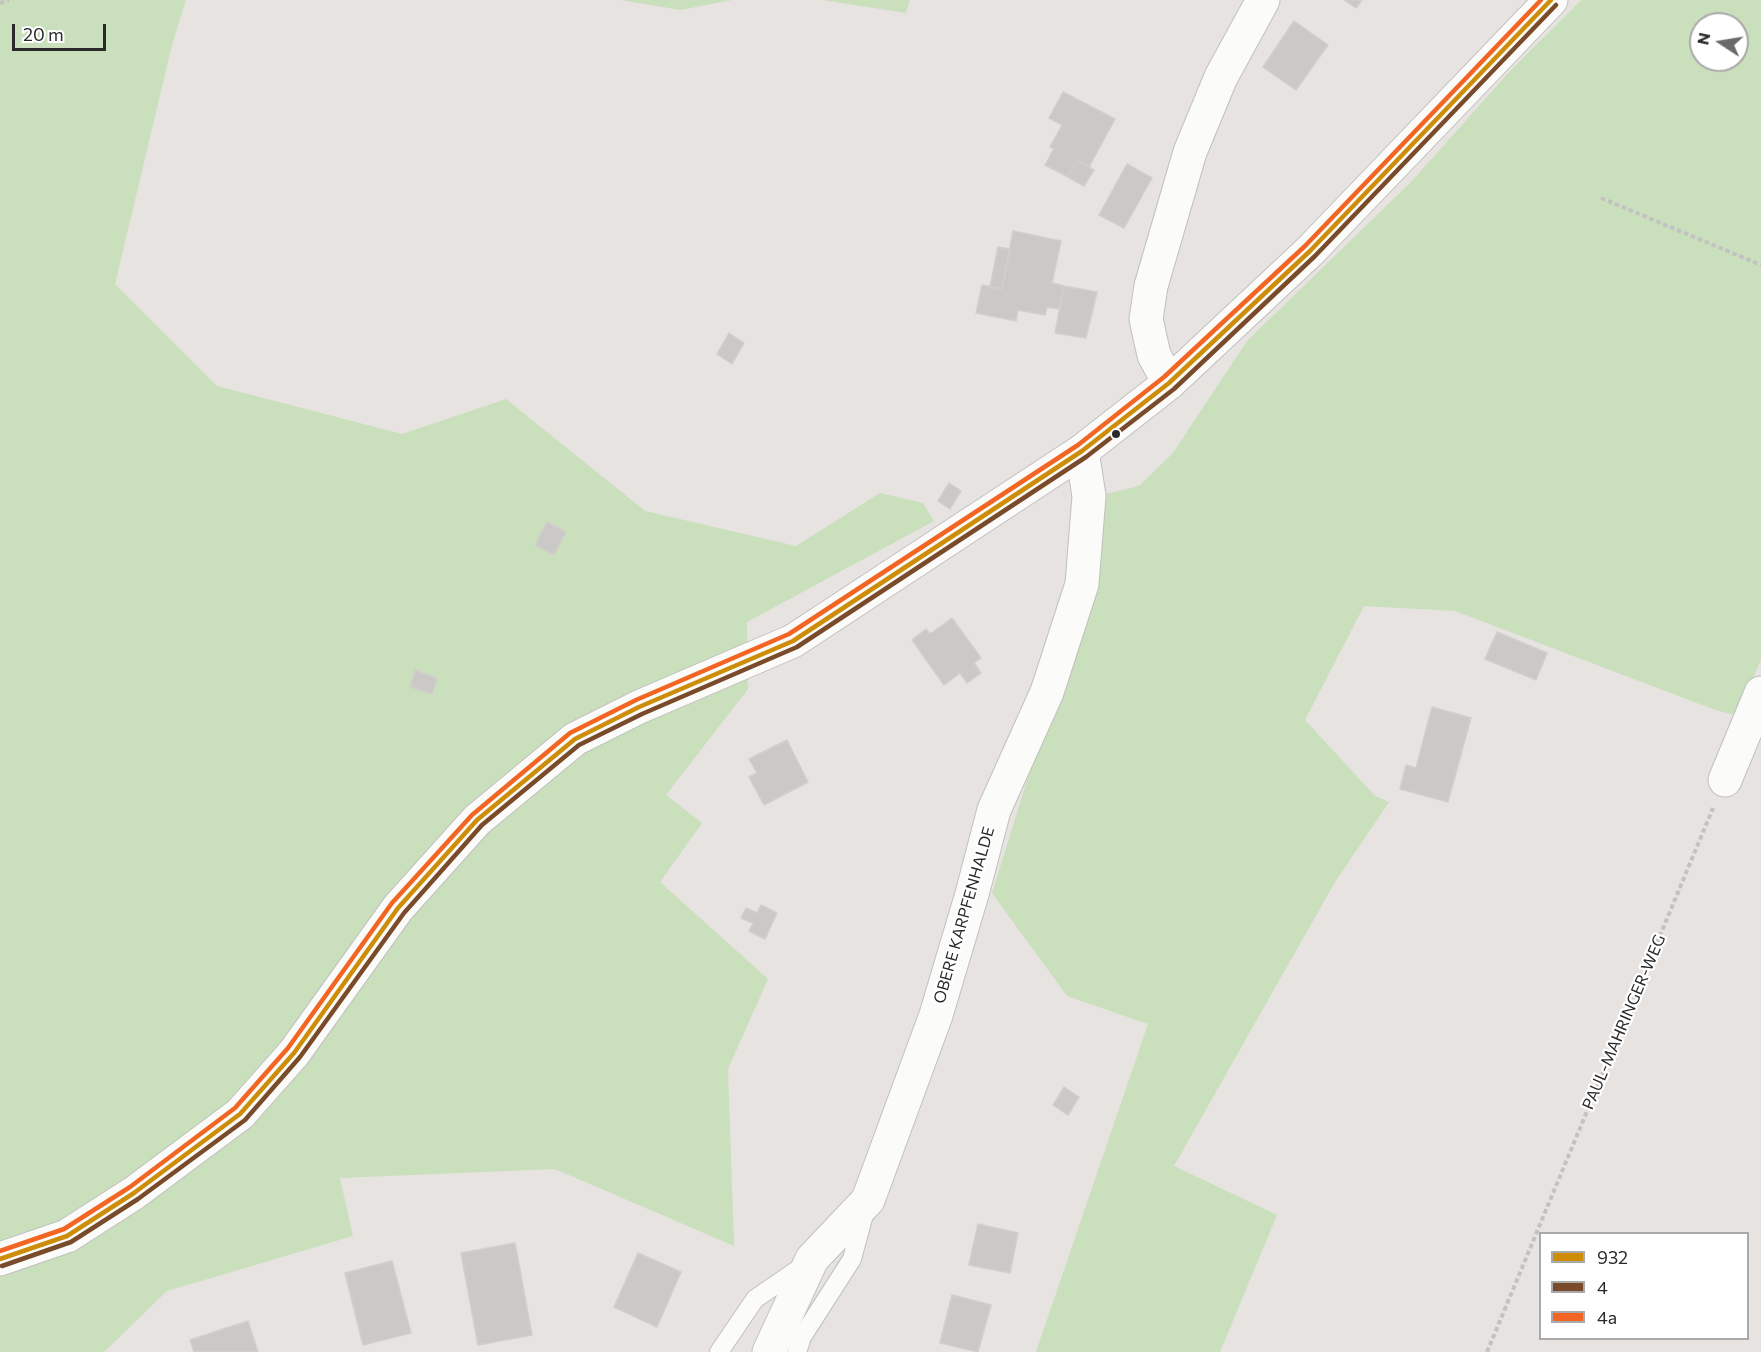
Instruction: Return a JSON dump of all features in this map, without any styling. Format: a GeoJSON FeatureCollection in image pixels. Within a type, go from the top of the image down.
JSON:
{"type":"FeatureCollection","features":[{"type":"Feature","properties":{"kind":"main road"},"geometry":{"type":"LineString","coordinates":[[1168,384],[1154,355],[1146,319],[1151,286],[1190,152],[1221,77],[1263,0]]}},
{"type":"Feature","properties":{"kind":"main road"},"geometry":{"type":"LineString","coordinates":[[0,1259],[67,1236],[134,1193],[240,1114],[294,1053],[398,908],[477,820],[575,740],[639,707],[793,641],[1082,451],[1168,384],[1310,251],[1551,0]]}},
{"type":"Feature","properties":{"kind":"main road","name":"OBERE KARPFENHALDE"},"geometry":{"type":"LineString","coordinates":[[769,1352],[812,1259],[868,1200],[936,1015],[994,810],[1047,692],[1082,584],[1089,496],[1082,451]]}},
{"type":"Feature","properties":{"kind":"main road"},"geometry":{"type":"LineString","coordinates":[[1725,780],[1761,693]]}},
{"type":"Feature","properties":{"kind":"lane"},"geometry":{"type":"LineString","coordinates":[[797,1352],[802,1337],[852,1259],[868,1200]]}},
{"type":"Feature","properties":{"kind":"lane"},"geometry":{"type":"LineString","coordinates":[[719,1352],[755,1299],[812,1259]]}},
{"type":"Feature","properties":{"kind":"path"},"geometry":{"type":"LineString","coordinates":[[0,3],[9,0]]}},
{"type":"Feature","properties":{"kind":"path"},"geometry":{"type":"LineString","coordinates":[[1600,198],[1761,265]]}},
{"type":"Feature","properties":{"kind":"path","name":"PAUL-MAHRINGER-WEG"},"geometry":{"type":"LineString","coordinates":[[1487,1352],[1725,780]]}},
{"type":"Feature","properties":{"kind":"green space"},"geometry":{"type":"Polygon","coordinates":[[[0,0],[186,0],[172,45],[115,284],[217,386],[402,434],[506,399],[645,511],[796,546],[880,493],[923,503],[934,521],[747,622],[748,689],[666,795],[702,823],[660,882],[768,979],[728,1069],[734,1246],[555,1169],[340,1178],[353,1236],[167,1291],[104,1352],[0,1352],[0,0]]]}},
{"type":"Feature","properties":{"kind":"green space"},"geometry":{"type":"Polygon","coordinates":[[[620,0],[732,0],[681,10],[620,0]]]}},
{"type":"Feature","properties":{"kind":"green space"},"geometry":{"type":"Polygon","coordinates":[[[822,0],[910,0],[906,13],[822,0]]]}},
{"type":"Feature","properties":{"kind":"green space"},"geometry":{"type":"Polygon","coordinates":[[[1581,0],[1761,0],[1761,660],[1737,715],[1718,711],[1455,611],[1364,606],[1305,720],[1375,796],[1389,802],[1335,882],[1174,1166],[1277,1215],[1220,1352],[1036,1352],[1148,1024],[1067,996],[992,893],[1054,694],[1101,495],[1139,486],[1173,453],[1247,341],[1411,182],[1511,70],[1581,0]]]}},
{"type":"Feature","properties":{"kind":"building"},"geometry":{"type":"Polygon","coordinates":[[[1344,0],[1362,0],[1356,8],[1344,0]]]}},
{"type":"Feature","properties":{"kind":"building"},"geometry":{"type":"Polygon","coordinates":[[[1294,21],[1328,45],[1296,90],[1263,67],[1294,21]]]}},
{"type":"Feature","properties":{"kind":"building"},"geometry":{"type":"Polygon","coordinates":[[[1063,92],[1115,119],[1089,167],[1077,160],[1068,177],[1045,165],[1054,149],[1050,147],[1062,125],[1049,118],[1063,92]]]}},
{"type":"Feature","properties":{"kind":"building"},"geometry":{"type":"Polygon","coordinates":[[[1077,160],[1094,170],[1084,186],[1068,177],[1077,160]]]}},
{"type":"Feature","properties":{"kind":"building"},"geometry":{"type":"Polygon","coordinates":[[[1127,164],[1152,178],[1124,228],[1099,215],[1127,164]]]}},
{"type":"Feature","properties":{"kind":"building"},"geometry":{"type":"Polygon","coordinates":[[[1013,231],[1061,241],[1052,283],[1064,286],[1059,309],[1047,307],[1045,315],[1018,310],[1016,321],[976,313],[982,285],[1002,289],[1013,231]]]}},
{"type":"Feature","properties":{"kind":"building"},"geometry":{"type":"Polygon","coordinates":[[[998,247],[1010,249],[1002,289],[990,287],[998,247]]]}},
{"type":"Feature","properties":{"kind":"building"},"geometry":{"type":"Polygon","coordinates":[[[1064,286],[1097,292],[1086,338],[1055,333],[1064,286]]]}},
{"type":"Feature","properties":{"kind":"building"},"geometry":{"type":"Polygon","coordinates":[[[729,333],[744,343],[732,364],[717,354],[729,333]]]}},
{"type":"Feature","properties":{"kind":"building"},"geometry":{"type":"Polygon","coordinates":[[[949,483],[961,491],[950,509],[938,501],[949,483]]]}},
{"type":"Feature","properties":{"kind":"building"},"geometry":{"type":"Polygon","coordinates":[[[547,522],[566,532],[554,555],[535,545],[547,522]]]}},
{"type":"Feature","properties":{"kind":"building"},"geometry":{"type":"Polygon","coordinates":[[[952,618],[981,658],[974,663],[981,673],[967,683],[960,673],[944,685],[912,640],[926,629],[930,634],[952,618]]]}},
{"type":"Feature","properties":{"kind":"building"},"geometry":{"type":"Polygon","coordinates":[[[1497,632],[1547,653],[1536,680],[1485,659],[1497,632]]]}},
{"type":"Feature","properties":{"kind":"building"},"geometry":{"type":"Polygon","coordinates":[[[415,670],[437,678],[432,694],[410,687],[415,670]]]}},
{"type":"Feature","properties":{"kind":"building"},"geometry":{"type":"Polygon","coordinates":[[[1432,707],[1471,718],[1448,802],[1400,789],[1406,765],[1416,768],[1432,707]]]}},
{"type":"Feature","properties":{"kind":"building"},"geometry":{"type":"Polygon","coordinates":[[[787,740],[808,782],[764,805],[749,777],[757,773],[749,759],[787,740]]]}},
{"type":"Feature","properties":{"kind":"building"},"geometry":{"type":"Polygon","coordinates":[[[761,905],[777,913],[765,939],[749,931],[753,923],[741,918],[746,908],[757,913],[761,905]]]}},
{"type":"Feature","properties":{"kind":"building"},"geometry":{"type":"Polygon","coordinates":[[[1064,1087],[1079,1097],[1068,1115],[1053,1105],[1064,1087]]]}},
{"type":"Feature","properties":{"kind":"building"},"geometry":{"type":"Polygon","coordinates":[[[978,1224],[1018,1233],[1010,1273],[969,1265],[978,1224]]]}},
{"type":"Feature","properties":{"kind":"building"},"geometry":{"type":"Polygon","coordinates":[[[515,1243],[532,1335],[478,1345],[461,1253],[515,1243]]]}},
{"type":"Feature","properties":{"kind":"building"},"geometry":{"type":"Polygon","coordinates":[[[638,1253],[681,1272],[657,1327],[614,1307],[638,1253]]]}},
{"type":"Feature","properties":{"kind":"building"},"geometry":{"type":"Polygon","coordinates":[[[392,1261],[411,1333],[363,1345],[345,1273],[392,1261]]]}},
{"type":"Feature","properties":{"kind":"building"},"geometry":{"type":"Polygon","coordinates":[[[952,1295],[991,1305],[978,1352],[940,1343],[952,1295]]]}},
{"type":"Feature","properties":{"kind":"building"},"geometry":{"type":"Polygon","coordinates":[[[248,1321],[258,1352],[194,1352],[190,1340],[248,1321]]]}},
{"type":"Feature","properties":{"kind":"transit line","name":"4a"},"geometry":{"type":"LineString","coordinates":[[0,1251],[64,1229],[130,1187],[235,1108],[288,1048],[392,903],[472,815],[570,733],[636,700],[789,634],[1078,445],[1164,377],[1305,246],[1541,0]]}},
{"type":"Feature","properties":{"kind":"transit line","name":"932"},"geometry":{"type":"LineString","coordinates":[[0,1259],[67,1236],[134,1193],[240,1114],[294,1053],[398,908],[477,820],[575,739],[639,707],[793,641],[1082,451],[1169,383],[1310,251],[1551,0]]}},
{"type":"Feature","properties":{"kind":"transit line","name":"4"},"geometry":{"type":"LineString","coordinates":[[2,1266],[71,1242],[138,1199],[245,1120],[300,1057],[404,913],[482,825],[579,745],[642,714],[797,647],[1086,457],[1174,389],[1315,256],[1556,5]]}}]}
